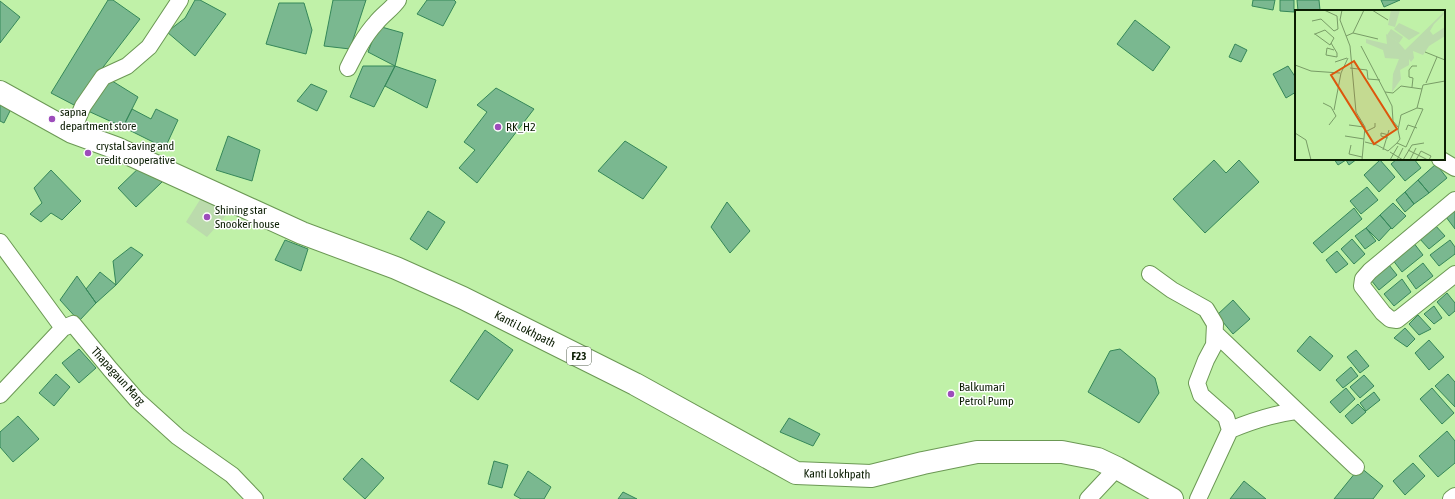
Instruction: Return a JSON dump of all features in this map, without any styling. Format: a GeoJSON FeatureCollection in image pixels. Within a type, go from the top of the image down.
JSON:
{"type":"FeatureCollection","features":[{"type":"Feature","properties":{"kind":"main road","name":"Kanti Lokhpath"},"geometry":{"type":"LineString","coordinates":[[0,92],[72,132],[116,148],[302,233],[396,268],[463,298],[634,384],[796,473],[870,476],[977,452],[1062,452],[1098,459],[1172,499]]}},
{"type":"Feature","properties":{"kind":"street"},"geometry":{"type":"LineString","coordinates":[[72,132],[83,106],[103,77],[127,66],[149,47],[180,0]]}},
{"type":"Feature","properties":{"kind":"street"},"geometry":{"type":"LineString","coordinates":[[348,68],[365,36],[377,21],[398,0]]}},
{"type":"Feature","properties":{"kind":"street"},"geometry":{"type":"LineString","coordinates":[[1442,160],[1455,168]]}},
{"type":"Feature","properties":{"kind":"street"},"geometry":{"type":"LineString","coordinates":[[1455,200],[1370,271],[1363,279],[1362,286],[1383,313],[1390,319],[1397,320],[1455,274]]}},
{"type":"Feature","properties":{"kind":"street"},"geometry":{"type":"LineString","coordinates":[[0,242],[63,328],[0,395]]}},
{"type":"Feature","properties":{"kind":"street"},"geometry":{"type":"LineString","coordinates":[[1150,274],[1172,290],[1206,309],[1215,324],[1214,345],[1197,382],[1201,395],[1226,417],[1230,430],[1198,499]]}},
{"type":"Feature","properties":{"kind":"street","name":"Thapagaun Marg"},"geometry":{"type":"LineString","coordinates":[[63,328],[73,324],[138,400],[178,437],[232,475],[255,499]]}},
{"type":"Feature","properties":{"kind":"street"},"geometry":{"type":"LineString","coordinates":[[1215,333],[1356,467]]}},
{"type":"Feature","properties":{"kind":"street"},"geometry":{"type":"LineString","coordinates":[[1230,430],[1274,414],[1296,411]]}},
{"type":"Feature","properties":{"kind":"street"},"geometry":{"type":"LineString","coordinates":[[1088,499],[1117,468]]}},
{"type":"Feature","properties":{"kind":"street"},"geometry":{"type":"LineString","coordinates":[[1451,499],[1455,496]]}},
{"type":"Feature","properties":{"kind":"green space","name":"Shining star Snooker house"},"geometry":{"type":"Polygon","coordinates":[[[203,195],[230,211],[207,237],[186,222],[203,195]]]}},
{"type":"Feature","properties":{"kind":"building"},"geometry":{"type":"Polygon","coordinates":[[[108,0],[113,0],[140,19],[74,105],[51,93],[108,0]]]}},
{"type":"Feature","properties":{"kind":"building"},"geometry":{"type":"Polygon","coordinates":[[[195,0],[200,0],[226,14],[195,56],[167,32],[185,18],[195,0]]]}},
{"type":"Feature","properties":{"kind":"building"},"geometry":{"type":"Polygon","coordinates":[[[333,0],[366,0],[350,49],[324,46],[333,0]]]}},
{"type":"Feature","properties":{"kind":"building"},"geometry":{"type":"Polygon","coordinates":[[[427,0],[454,0],[456,2],[443,26],[417,14],[427,0]]]}},
{"type":"Feature","properties":{"kind":"building"},"geometry":{"type":"Polygon","coordinates":[[[1253,0],[1275,0],[1273,10],[1252,6],[1253,0]]]}},
{"type":"Feature","properties":{"kind":"building"},"geometry":{"type":"Polygon","coordinates":[[[1280,0],[1294,0],[1294,12],[1280,11],[1280,0]]]}},
{"type":"Feature","properties":{"kind":"building"},"geometry":{"type":"Polygon","coordinates":[[[1297,0],[1319,0],[1320,10],[1298,10],[1297,0]]]}},
{"type":"Feature","properties":{"kind":"building"},"geometry":{"type":"Polygon","coordinates":[[[1381,0],[1400,0],[1384,7],[1381,0]]]}},
{"type":"Feature","properties":{"kind":"building"},"geometry":{"type":"Polygon","coordinates":[[[0,1],[20,17],[0,43],[0,1]]]}},
{"type":"Feature","properties":{"kind":"building"},"geometry":{"type":"Polygon","coordinates":[[[279,3],[304,3],[312,30],[306,54],[266,44],[279,3]]]}},
{"type":"Feature","properties":{"kind":"building"},"geometry":{"type":"Polygon","coordinates":[[[1135,20],[1170,47],[1153,71],[1117,44],[1135,20]]]}},
{"type":"Feature","properties":{"kind":"building"},"geometry":{"type":"Polygon","coordinates":[[[378,26],[403,33],[395,66],[368,52],[378,26]]]}},
{"type":"Feature","properties":{"kind":"building"},"geometry":{"type":"Polygon","coordinates":[[[1235,44],[1247,50],[1241,62],[1229,57],[1235,44]]]}},
{"type":"Feature","properties":{"kind":"building"},"geometry":{"type":"Polygon","coordinates":[[[363,66],[395,66],[374,107],[350,97],[363,66]]]}},
{"type":"Feature","properties":{"kind":"building"},"geometry":{"type":"Polygon","coordinates":[[[395,66],[436,80],[427,108],[385,86],[395,66]]]}},
{"type":"Feature","properties":{"kind":"building"},"geometry":{"type":"Polygon","coordinates":[[[1288,66],[1295,76],[1295,93],[1286,98],[1273,74],[1288,66]]]}},
{"type":"Feature","properties":{"kind":"building"},"geometry":{"type":"Polygon","coordinates":[[[109,79],[138,97],[123,127],[88,111],[109,79]]]}},
{"type":"Feature","properties":{"kind":"building"},"geometry":{"type":"Polygon","coordinates":[[[311,84],[327,91],[317,111],[297,101],[311,84]]]}},
{"type":"Feature","properties":{"kind":"building","name":"RK_H2"},"geometry":{"type":"Polygon","coordinates":[[[496,88],[534,109],[477,183],[459,168],[475,150],[464,142],[487,112],[477,105],[496,88]]]}},
{"type":"Feature","properties":{"kind":"building"},"geometry":{"type":"Polygon","coordinates":[[[0,99],[13,105],[4,123],[0,121],[0,99]]]}},
{"type":"Feature","properties":{"kind":"building"},"geometry":{"type":"Polygon","coordinates":[[[132,109],[151,119],[156,109],[178,120],[165,148],[123,127],[132,109]]]}},
{"type":"Feature","properties":{"kind":"building"},"geometry":{"type":"Polygon","coordinates":[[[228,136],[260,150],[252,181],[216,170],[228,136]]]}},
{"type":"Feature","properties":{"kind":"building"},"geometry":{"type":"Polygon","coordinates":[[[625,141],[667,167],[643,199],[598,171],[625,141]]]}},
{"type":"Feature","properties":{"kind":"building"},"geometry":{"type":"Polygon","coordinates":[[[1214,160],[1226,173],[1239,160],[1259,182],[1205,233],[1173,199],[1214,160]]]}},
{"type":"Feature","properties":{"kind":"building"},"geometry":{"type":"Polygon","coordinates":[[[1335,160],[1346,160],[1338,165],[1335,160]]]}},
{"type":"Feature","properties":{"kind":"building"},"geometry":{"type":"Polygon","coordinates":[[[1346,160],[1356,160],[1349,165],[1346,160]]]}},
{"type":"Feature","properties":{"kind":"building"},"geometry":{"type":"Polygon","coordinates":[[[1380,160],[1395,177],[1379,192],[1364,175],[1380,160]]]}},
{"type":"Feature","properties":{"kind":"building"},"geometry":{"type":"Polygon","coordinates":[[[1396,160],[1415,160],[1421,168],[1405,181],[1391,164],[1396,160]]]}},
{"type":"Feature","properties":{"kind":"building"},"geometry":{"type":"Polygon","coordinates":[[[144,163],[162,182],[136,207],[118,188],[144,163]]]}},
{"type":"Feature","properties":{"kind":"building"},"geometry":{"type":"Polygon","coordinates":[[[1436,164],[1447,178],[1429,193],[1418,180],[1436,164]]]}},
{"type":"Feature","properties":{"kind":"building"},"geometry":{"type":"Polygon","coordinates":[[[51,170],[81,201],[62,220],[51,213],[41,222],[30,214],[42,203],[34,188],[51,170]]]}},
{"type":"Feature","properties":{"kind":"building"},"geometry":{"type":"Polygon","coordinates":[[[1418,180],[1429,193],[1414,204],[1405,192],[1418,180]]]}},
{"type":"Feature","properties":{"kind":"building"},"geometry":{"type":"Polygon","coordinates":[[[1367,187],[1378,200],[1361,214],[1350,201],[1367,187]]]}},
{"type":"Feature","properties":{"kind":"building"},"geometry":{"type":"Polygon","coordinates":[[[1405,192],[1414,204],[1405,212],[1396,200],[1405,192]]]}},
{"type":"Feature","properties":{"kind":"building"},"geometry":{"type":"Polygon","coordinates":[[[727,202],[750,231],[730,253],[711,227],[727,202]]]}},
{"type":"Feature","properties":{"kind":"building"},"geometry":{"type":"Polygon","coordinates":[[[1393,203],[1406,216],[1392,229],[1380,215],[1393,203]]]}},
{"type":"Feature","properties":{"kind":"building"},"geometry":{"type":"Polygon","coordinates":[[[1354,208],[1362,219],[1322,253],[1313,243],[1354,208]]]}},
{"type":"Feature","properties":{"kind":"building"},"geometry":{"type":"Polygon","coordinates":[[[1455,209],[1455,229],[1446,217],[1455,209]]]}},
{"type":"Feature","properties":{"kind":"building"},"geometry":{"type":"Polygon","coordinates":[[[428,211],[445,222],[427,250],[410,239],[428,211]]]}},
{"type":"Feature","properties":{"kind":"building"},"geometry":{"type":"Polygon","coordinates":[[[1380,215],[1391,228],[1379,241],[1366,228],[1380,215]]]}},
{"type":"Feature","properties":{"kind":"building"},"geometry":{"type":"Polygon","coordinates":[[[1435,225],[1445,236],[1429,249],[1419,238],[1435,225]]]}},
{"type":"Feature","properties":{"kind":"building"},"geometry":{"type":"Polygon","coordinates":[[[1366,228],[1376,241],[1365,249],[1355,236],[1366,228]]]}},
{"type":"Feature","properties":{"kind":"building"},"geometry":{"type":"Polygon","coordinates":[[[1352,239],[1365,254],[1354,264],[1341,249],[1352,239]]]}},
{"type":"Feature","properties":{"kind":"building"},"geometry":{"type":"Polygon","coordinates":[[[285,240],[308,249],[301,271],[275,260],[285,240]]]}},
{"type":"Feature","properties":{"kind":"building"},"geometry":{"type":"Polygon","coordinates":[[[1450,240],[1455,247],[1455,254],[1439,266],[1430,255],[1450,240]]]}},
{"type":"Feature","properties":{"kind":"building"},"geometry":{"type":"Polygon","coordinates":[[[1413,242],[1423,255],[1402,272],[1392,259],[1413,242]]]}},
{"type":"Feature","properties":{"kind":"building"},"geometry":{"type":"Polygon","coordinates":[[[131,247],[143,255],[116,285],[113,261],[131,247]]]}},
{"type":"Feature","properties":{"kind":"building"},"geometry":{"type":"Polygon","coordinates":[[[1337,251],[1348,264],[1336,273],[1326,260],[1337,251]]]}},
{"type":"Feature","properties":{"kind":"building"},"geometry":{"type":"Polygon","coordinates":[[[1423,263],[1433,276],[1416,289],[1407,276],[1423,263]]]}},
{"type":"Feature","properties":{"kind":"building"},"geometry":{"type":"Polygon","coordinates":[[[1389,265],[1397,275],[1379,290],[1371,280],[1389,265]]]}},
{"type":"Feature","properties":{"kind":"building"},"geometry":{"type":"Polygon","coordinates":[[[100,272],[116,285],[96,303],[86,289],[100,272]]]}},
{"type":"Feature","properties":{"kind":"building"},"geometry":{"type":"Polygon","coordinates":[[[77,276],[96,303],[79,321],[60,300],[77,276]]]}},
{"type":"Feature","properties":{"kind":"building"},"geometry":{"type":"Polygon","coordinates":[[[1402,279],[1411,292],[1394,306],[1384,294],[1402,279]]]}},
{"type":"Feature","properties":{"kind":"building"},"geometry":{"type":"Polygon","coordinates":[[[1447,293],[1455,303],[1455,311],[1449,316],[1437,302],[1447,293]]]}},
{"type":"Feature","properties":{"kind":"building"},"geometry":{"type":"Polygon","coordinates":[[[1233,300],[1250,319],[1233,334],[1217,315],[1233,300]]]}},
{"type":"Feature","properties":{"kind":"building"},"geometry":{"type":"Polygon","coordinates":[[[1434,306],[1442,318],[1434,324],[1424,314],[1434,306]]]}},
{"type":"Feature","properties":{"kind":"building"},"geometry":{"type":"Polygon","coordinates":[[[1418,315],[1431,329],[1419,335],[1409,324],[1418,315]]]}},
{"type":"Feature","properties":{"kind":"building"},"geometry":{"type":"Polygon","coordinates":[[[1405,328],[1415,339],[1407,347],[1394,338],[1405,328]]]}},
{"type":"Feature","properties":{"kind":"building"},"geometry":{"type":"Polygon","coordinates":[[[485,330],[513,350],[478,400],[450,381],[485,330]]]}},
{"type":"Feature","properties":{"kind":"building"},"geometry":{"type":"Polygon","coordinates":[[[1310,336],[1333,356],[1320,371],[1297,351],[1310,336]]]}},
{"type":"Feature","properties":{"kind":"building"},"geometry":{"type":"Polygon","coordinates":[[[1429,340],[1444,357],[1429,370],[1415,353],[1429,340]]]}},
{"type":"Feature","properties":{"kind":"building"},"geometry":{"type":"Polygon","coordinates":[[[79,349],[96,368],[79,383],[62,363],[79,349]]]}},
{"type":"Feature","properties":{"kind":"building"},"geometry":{"type":"Polygon","coordinates":[[[1120,349],[1155,378],[1159,393],[1139,423],[1088,392],[1110,351],[1120,349]]]}},
{"type":"Feature","properties":{"kind":"building"},"geometry":{"type":"Polygon","coordinates":[[[1356,350],[1369,366],[1360,373],[1347,357],[1356,350]]]}},
{"type":"Feature","properties":{"kind":"building"},"geometry":{"type":"Polygon","coordinates":[[[1351,367],[1358,376],[1343,388],[1336,380],[1351,367]]]}},
{"type":"Feature","properties":{"kind":"building"},"geometry":{"type":"Polygon","coordinates":[[[56,374],[70,387],[54,406],[39,393],[56,374]]]}},
{"type":"Feature","properties":{"kind":"building"},"geometry":{"type":"Polygon","coordinates":[[[1448,374],[1455,382],[1455,407],[1435,386],[1448,374]]]}},
{"type":"Feature","properties":{"kind":"building"},"geometry":{"type":"Polygon","coordinates":[[[1364,375],[1374,386],[1360,398],[1350,387],[1364,375]]]}},
{"type":"Feature","properties":{"kind":"building"},"geometry":{"type":"Polygon","coordinates":[[[1346,388],[1355,399],[1340,413],[1330,402],[1346,388]]]}},
{"type":"Feature","properties":{"kind":"building"},"geometry":{"type":"Polygon","coordinates":[[[1432,388],[1454,413],[1442,424],[1420,399],[1432,388]]]}},
{"type":"Feature","properties":{"kind":"building"},"geometry":{"type":"Polygon","coordinates":[[[1374,392],[1380,400],[1366,411],[1360,403],[1374,392]]]}},
{"type":"Feature","properties":{"kind":"building"},"geometry":{"type":"Polygon","coordinates":[[[1358,404],[1366,412],[1352,424],[1345,416],[1358,404]]]}},
{"type":"Feature","properties":{"kind":"building"},"geometry":{"type":"Polygon","coordinates":[[[18,416],[39,439],[13,462],[0,447],[0,432],[18,416]]]}},
{"type":"Feature","properties":{"kind":"building"},"geometry":{"type":"Polygon","coordinates":[[[789,418],[820,434],[813,446],[780,432],[789,418]]]}},
{"type":"Feature","properties":{"kind":"building"},"geometry":{"type":"Polygon","coordinates":[[[1447,431],[1455,441],[1455,463],[1438,477],[1419,456],[1447,431]]]}},
{"type":"Feature","properties":{"kind":"building"},"geometry":{"type":"Polygon","coordinates":[[[362,458],[384,478],[365,499],[343,479],[362,458]]]}},
{"type":"Feature","properties":{"kind":"building"},"geometry":{"type":"Polygon","coordinates":[[[494,461],[508,465],[502,488],[488,484],[494,461]]]}},
{"type":"Feature","properties":{"kind":"building"},"geometry":{"type":"Polygon","coordinates":[[[1413,463],[1425,476],[1405,495],[1393,481],[1413,463]]]}},
{"type":"Feature","properties":{"kind":"building"},"geometry":{"type":"Polygon","coordinates":[[[1360,467],[1383,486],[1373,499],[1334,499],[1360,467]]]}},
{"type":"Feature","properties":{"kind":"building"},"geometry":{"type":"Polygon","coordinates":[[[528,471],[551,487],[544,499],[521,499],[514,495],[528,471]]]}},
{"type":"Feature","properties":{"kind":"building"},"geometry":{"type":"Polygon","coordinates":[[[1244,481],[1266,499],[1230,499],[1244,481]]]}},
{"type":"Feature","properties":{"kind":"building"},"geometry":{"type":"Polygon","coordinates":[[[623,492],[637,499],[618,499],[623,492]]]}},
{"type":"Feature","properties":{"kind":"place","name":"sapna department store"},"geometry":{"type":"Point","coordinates":[52,119]}},
{"type":"Feature","properties":{"kind":"place","name":"RK_H2"},"geometry":{"type":"Point","coordinates":[498,127]}},
{"type":"Feature","properties":{"kind":"place","name":"crystal saving and credit cooperative"},"geometry":{"type":"Point","coordinates":[88,153]}},
{"type":"Feature","properties":{"kind":"place","name":"Shining star Snooker house"},"geometry":{"type":"Point","coordinates":[207,217]}},
{"type":"Feature","properties":{"kind":"place","name":"Balkumari Petrol Pump"},"geometry":{"type":"Point","coordinates":[951,394]}}]}
